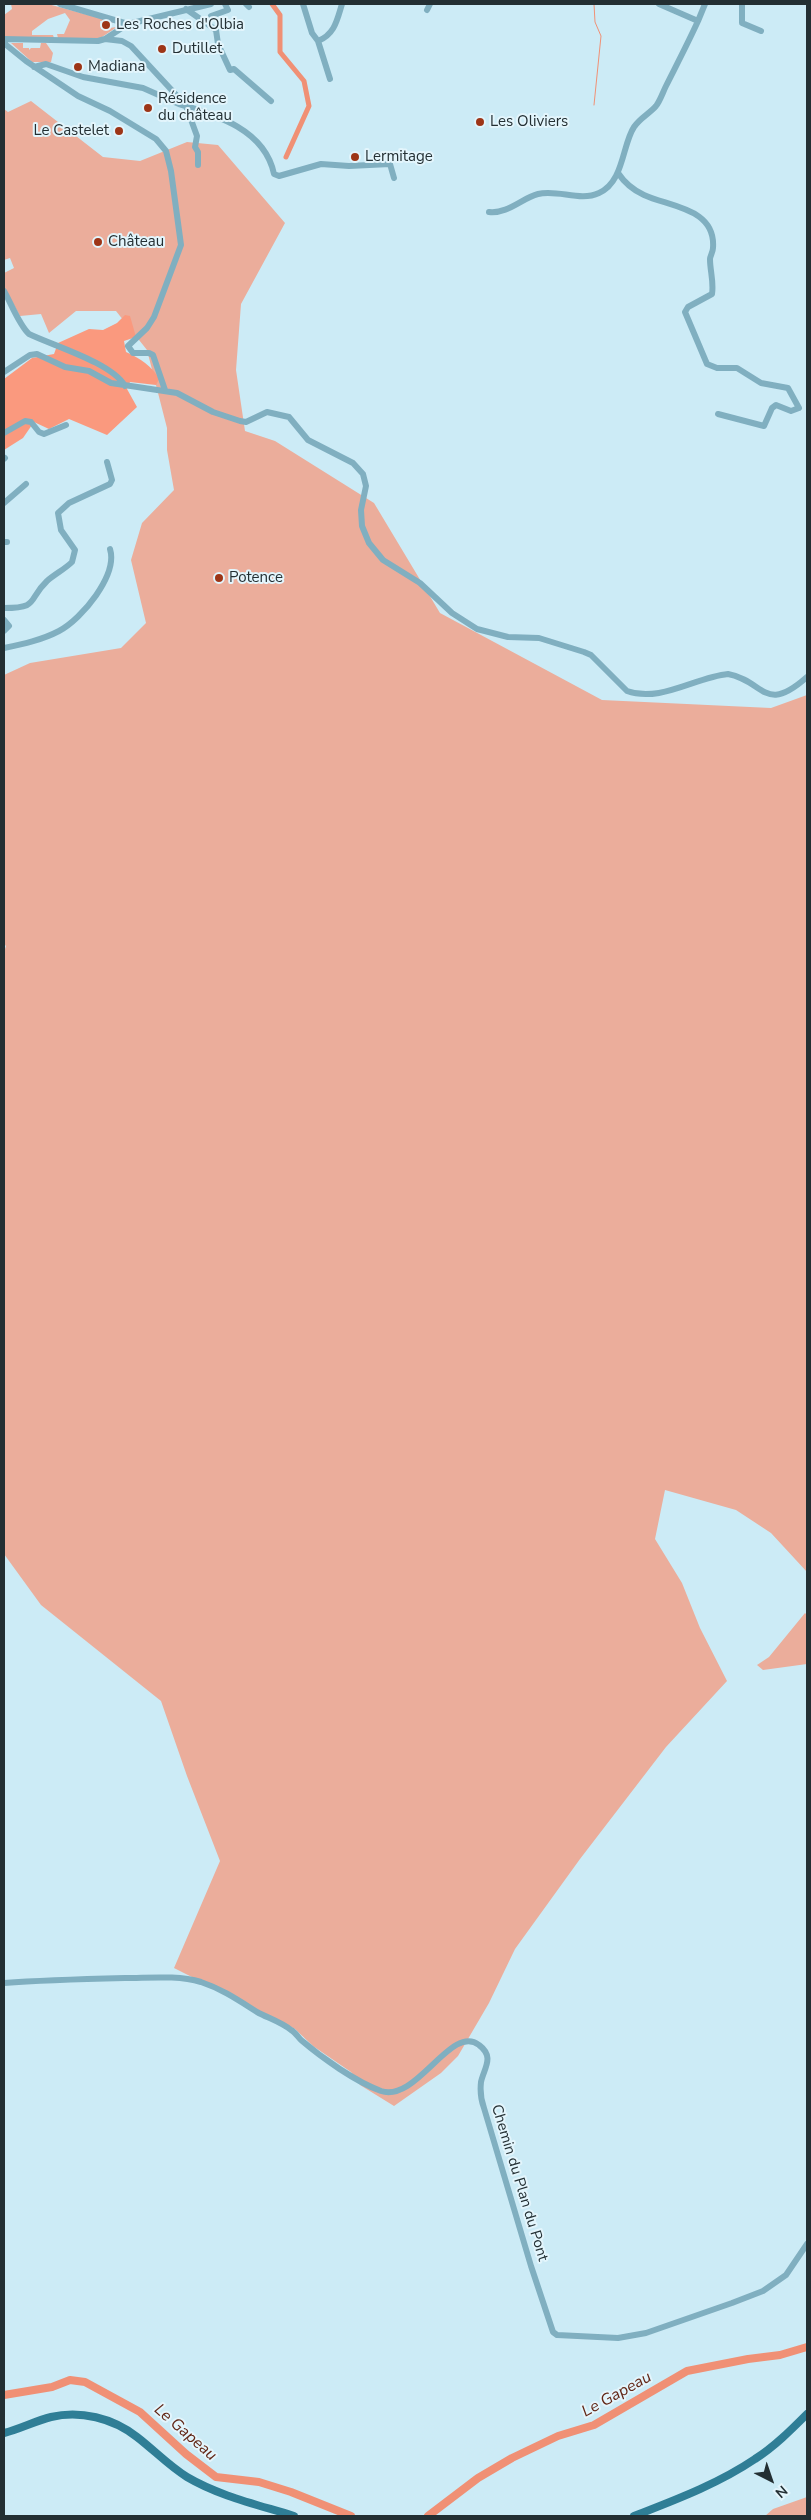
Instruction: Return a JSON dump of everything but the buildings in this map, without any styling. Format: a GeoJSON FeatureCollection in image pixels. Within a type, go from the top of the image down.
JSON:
{"type":"FeatureCollection","features":[{"type":"Feature","properties":{"kind":"main road"},"geometry":{"type":"LineString","coordinates":[[634,2516],[702,2488],[744,2467],[774,2445],[807,2414]]}},
{"type":"Feature","properties":{"kind":"main road"},"geometry":{"type":"LineString","coordinates":[[5,2433],[51,2417],[68,2415],[88,2416],[107,2420],[129,2431],[195,2482],[294,2516]]}},
{"type":"Feature","properties":{"kind":"street"},"geometry":{"type":"LineString","coordinates":[[60,4],[128,24]]}},
{"type":"Feature","properties":{"kind":"street"},"geometry":{"type":"LineString","coordinates":[[4,42],[98,41],[105,39],[128,24],[211,4]]}},
{"type":"Feature","properties":{"kind":"street"},"geometry":{"type":"LineString","coordinates":[[212,16],[228,10],[225,4]]}},
{"type":"Feature","properties":{"kind":"street"},"geometry":{"type":"LineString","coordinates":[[302,4],[312,33],[318,41],[330,79]]}},
{"type":"Feature","properties":{"kind":"street"},"geometry":{"type":"LineString","coordinates":[[318,41],[329,36],[336,24],[342,4]]}},
{"type":"Feature","properties":{"kind":"street"},"geometry":{"type":"LineString","coordinates":[[659,4],[698,21]]}},
{"type":"Feature","properties":{"kind":"street"},"geometry":{"type":"LineString","coordinates":[[489,212],[512,207],[526,197],[544,193],[581,196],[599,193],[611,184],[618,173],[632,129],[641,118],[656,106],[682,58],[706,4]]}},
{"type":"Feature","properties":{"kind":"street"},"geometry":{"type":"LineString","coordinates":[[742,4],[742,23],[761,31]]}},
{"type":"Feature","properties":{"kind":"street"},"geometry":{"type":"LineString","coordinates":[[186,9],[216,30],[218,44],[230,70],[234,69],[270,101]]}},
{"type":"Feature","properties":{"kind":"street"},"geometry":{"type":"LineString","coordinates":[[105,39],[122,41],[131,46],[179,98],[197,136],[195,147],[198,152],[198,166]]}},
{"type":"Feature","properties":{"kind":"street"},"geometry":{"type":"LineString","coordinates":[[4,42],[34,67],[78,96],[110,111],[156,138],[166,152],[171,171],[181,246],[157,312],[147,328],[128,346],[133,353],[149,353],[153,355],[165,390]]}},
{"type":"Feature","properties":{"kind":"street"},"geometry":{"type":"LineString","coordinates":[[34,67],[46,64],[83,77],[143,88],[237,126],[255,138],[272,163],[274,174],[279,176],[321,164],[349,166],[390,164],[394,178]]}},
{"type":"Feature","properties":{"kind":"street"},"geometry":{"type":"LineString","coordinates":[[618,173],[626,183],[644,195],[671,203],[705,220],[714,249],[710,258],[712,294],[691,305],[685,312],[706,364],[717,368],[737,368],[761,383],[788,388],[799,408],[791,411],[776,405],[772,408],[764,426],[718,414]]}},
{"type":"Feature","properties":{"kind":"street"},"geometry":{"type":"LineString","coordinates":[[4,291],[16,310],[23,328],[29,334],[102,365],[122,380],[125,386]]}},
{"type":"Feature","properties":{"kind":"street"},"geometry":{"type":"LineString","coordinates":[[4,372],[30,354],[37,354],[65,367],[89,371],[111,383],[182,394],[213,412],[240,421],[246,422],[267,412],[282,414],[295,422],[308,440],[353,463],[364,474],[361,510],[362,526],[374,549],[383,560],[428,589],[452,613],[477,629],[508,637],[539,638],[584,652],[591,655],[627,691],[633,694],[659,692],[728,674],[761,690],[777,695],[787,692],[807,677]]}},
{"type":"Feature","properties":{"kind":"street"},"geometry":{"type":"LineString","coordinates":[[4,433],[25,421],[31,422],[38,432],[44,434],[66,426]]}},
{"type":"Feature","properties":{"kind":"street"},"geometry":{"type":"LineString","coordinates":[[4,608],[20,608],[30,605],[44,584],[72,562],[74,550],[61,530],[58,521],[59,510],[69,503],[110,484],[112,480],[107,462]]}},
{"type":"Feature","properties":{"kind":"street"},"geometry":{"type":"LineString","coordinates":[[4,503],[26,484]]}},
{"type":"Feature","properties":{"kind":"street"},"geometry":{"type":"LineString","coordinates":[[4,648],[42,638],[61,630],[71,623],[101,588],[108,573],[112,554],[110,549]]}},
{"type":"Feature","properties":{"kind":"street"},"geometry":{"type":"LineString","coordinates":[[4,620],[9,626],[4,631]]}},
{"type":"Feature","properties":{"kind":"street","name":"Chemin du Plan du Pont"},"geometry":{"type":"LineString","coordinates":[[4,1982],[157,1977],[199,1982],[229,1992],[291,2030],[321,2055],[360,2080],[382,2091],[394,2093],[411,2085],[440,2057],[463,2042],[470,2040],[479,2044],[488,2057],[487,2069],[482,2081],[481,2098],[531,2266],[553,2332],[557,2335],[618,2338],[646,2333],[732,2303],[763,2290],[786,2275],[807,2244]]}},
{"type":"Feature","properties":{"kind":"shaded area"},"geometry":{"type":"Polygon","coordinates":[[[11,4],[48,4],[117,23],[100,21],[101,29],[117,27],[99,39],[58,38],[57,34],[64,34],[70,20],[65,13],[48,19],[32,31],[32,35],[53,35],[54,38],[4,37],[4,15],[12,9],[11,4]]]}},
{"type":"Feature","properties":{"kind":"shaded area"},"geometry":{"type":"Polygon","coordinates":[[[11,43],[23,43],[23,48],[29,48],[29,50],[31,48],[40,48],[41,43],[46,43],[53,53],[51,62],[32,62],[11,43]]]}},
{"type":"Feature","properties":{"kind":"shaded area"},"geometry":{"type":"Polygon","coordinates":[[[31,101],[103,157],[140,161],[187,142],[218,145],[285,223],[241,304],[236,370],[245,431],[275,441],[374,503],[440,613],[602,700],[771,708],[807,695],[807,1572],[771,1533],[736,1510],[665,1490],[655,1539],[682,1583],[700,1628],[727,1681],[666,1747],[580,1859],[515,1949],[489,2003],[458,2056],[441,2073],[394,2106],[360,2085],[351,2072],[313,2046],[295,2029],[174,1968],[220,1861],[187,1776],[161,1701],[41,1605],[4,1554],[4,952],[6,946],[4,944],[4,675],[30,663],[121,648],[146,623],[131,560],[142,523],[174,490],[167,450],[167,428],[147,350],[116,311],[76,311],[49,333],[41,314],[20,316],[4,287],[4,273],[14,268],[10,258],[4,260],[4,109],[8,112],[31,101]]]}},
{"type":"Feature","properties":{"kind":"shaded area"},"geometry":{"type":"Polygon","coordinates":[[[125,315],[130,316],[136,337],[124,341],[126,352],[145,363],[159,379],[156,385],[130,382],[127,389],[137,407],[107,435],[69,419],[49,429],[34,422],[23,438],[4,450],[4,379],[32,358],[54,354],[58,343],[89,329],[103,330],[117,323],[125,315]]]}},
{"type":"Feature","properties":{"kind":"shaded area"},"geometry":{"type":"Polygon","coordinates":[[[805,1613],[807,1615],[807,1664],[763,1670],[757,1665],[769,1657],[805,1613]]]}},
{"type":"Feature","properties":{"kind":"shaded area"},"geometry":{"type":"Polygon","coordinates":[[[807,2497],[807,2516],[765,2516],[773,2509],[807,2497]]]}},
{"type":"Feature","properties":{"kind":"waterway"},"geometry":{"type":"LineString","coordinates":[[272,4],[280,15],[280,52],[304,81],[309,106],[286,157]]}},
{"type":"Feature","properties":{"kind":"waterway"},"geometry":{"type":"LineString","coordinates":[[594,4],[595,22],[601,36],[594,105]]}},
{"type":"Feature","properties":{"kind":"waterway","name":"Le Gapeau"},"geometry":{"type":"LineString","coordinates":[[428,2516],[478,2478],[512,2458],[558,2436],[594,2425],[687,2371],[780,2355],[807,2347]]}},
{"type":"Feature","properties":{"kind":"waterway","name":"Le Gapeau"},"geometry":{"type":"LineString","coordinates":[[4,2395],[52,2387],[70,2380],[85,2382],[140,2412],[186,2454],[216,2477],[259,2482],[291,2492],[351,2516]]}},
{"type":"Feature","properties":{"kind":"place","name":"Les Roches d'Olbia"},"geometry":{"type":"Point","coordinates":[106,25]}},
{"type":"Feature","properties":{"kind":"place","name":"Dutillet"},"geometry":{"type":"Point","coordinates":[162,49]}},
{"type":"Feature","properties":{"kind":"place","name":"Madiana"},"geometry":{"type":"Point","coordinates":[78,67]}},
{"type":"Feature","properties":{"kind":"place","name":"Résidence du château"},"geometry":{"type":"Point","coordinates":[148,108]}},
{"type":"Feature","properties":{"kind":"place","name":"Les Oliviers"},"geometry":{"type":"Point","coordinates":[480,122]}},
{"type":"Feature","properties":{"kind":"place","name":"Le Castelet"},"geometry":{"type":"Point","coordinates":[119,131]}},
{"type":"Feature","properties":{"kind":"place","name":"Lermitage"},"geometry":{"type":"Point","coordinates":[355,157]}},
{"type":"Feature","properties":{"kind":"place","name":"Château"},"geometry":{"type":"Point","coordinates":[98,242]}},
{"type":"Feature","properties":{"kind":"place","name":"Potence"},"geometry":{"type":"Point","coordinates":[219,578]}}]}
